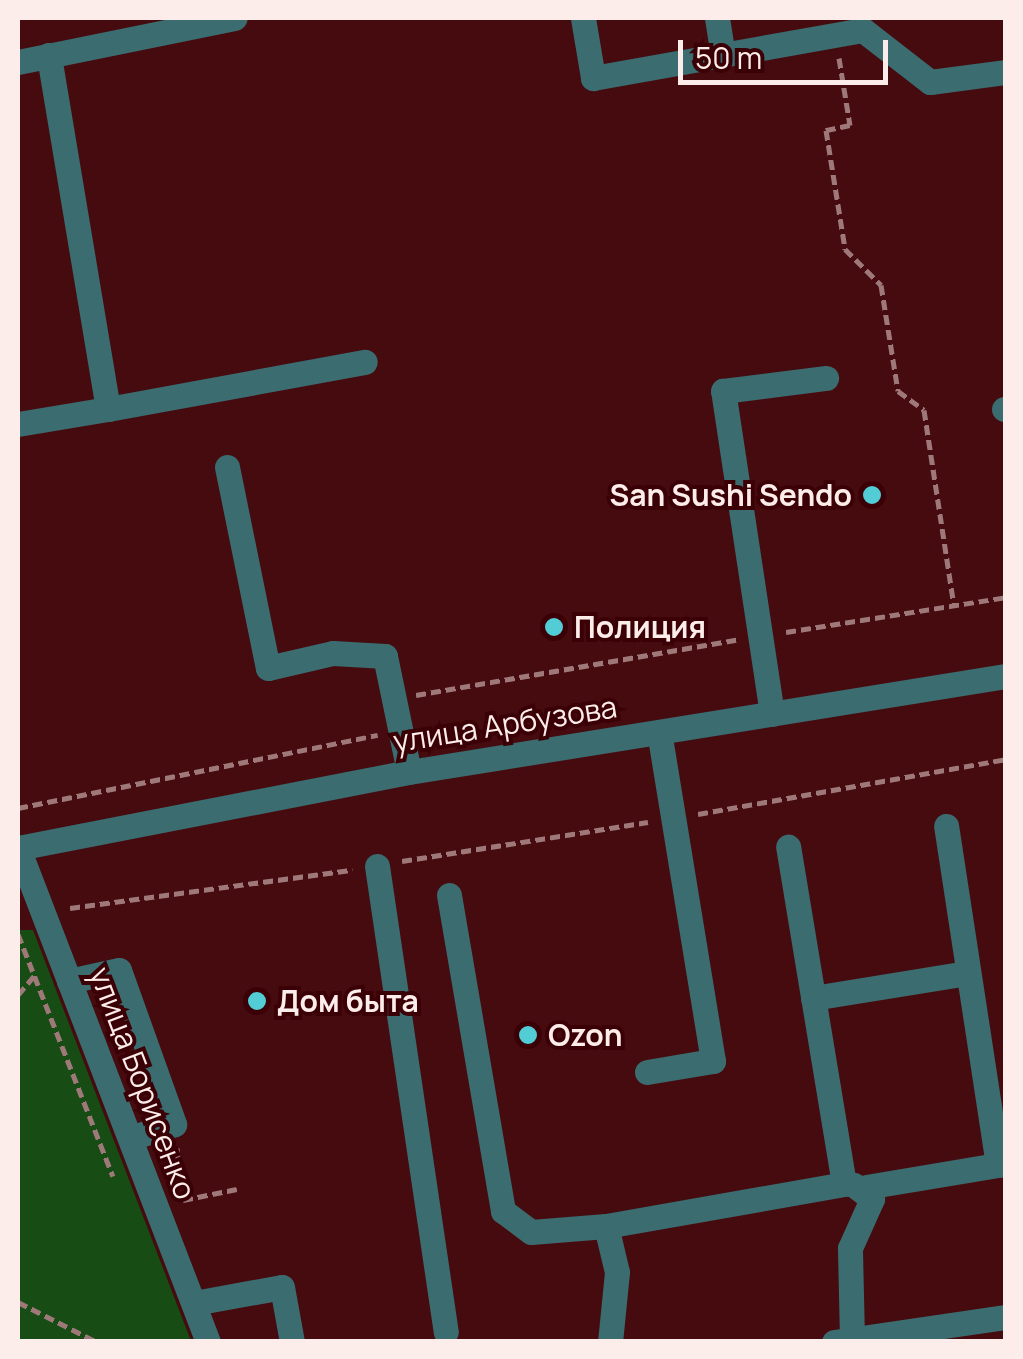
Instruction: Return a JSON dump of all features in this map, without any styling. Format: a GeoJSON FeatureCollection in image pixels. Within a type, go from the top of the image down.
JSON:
{"type":"FeatureCollection","features":[{"type":"Feature","properties":{"kind":"street"},"geometry":{"type":"LineString","coordinates":[[18,62],[235,18]]}},
{"type":"Feature","properties":{"kind":"street"},"geometry":{"type":"LineString","coordinates":[[582,18],[594,78],[835,35],[862,24],[930,82],[1006,72]]}},
{"type":"Feature","properties":{"kind":"street"},"geometry":{"type":"LineString","coordinates":[[716,18],[723,55]]}},
{"type":"Feature","properties":{"kind":"street"},"geometry":{"type":"LineString","coordinates":[[49,55],[108,409]]}},
{"type":"Feature","properties":{"kind":"street"},"geometry":{"type":"LineString","coordinates":[[18,424],[364,362]]}},
{"type":"Feature","properties":{"kind":"street"},"geometry":{"type":"LineString","coordinates":[[772,714],[722,391],[826,378]]}},
{"type":"Feature","properties":{"kind":"street"},"geometry":{"type":"LineString","coordinates":[[226,467],[268,668],[333,653],[384,656],[409,772]]}},
{"type":"Feature","properties":{"kind":"street","name":"улица Арбузова"},"geometry":{"type":"LineString","coordinates":[[18,848],[409,772],[1006,676]]}},
{"type":"Feature","properties":{"kind":"street"},"geometry":{"type":"LineString","coordinates":[[647,1072],[713,1061],[659,732]]}},
{"type":"Feature","properties":{"kind":"street"},"geometry":{"type":"LineString","coordinates":[[448,895],[503,1211],[531,1232],[606,1226],[1002,1165],[946,826]]}},
{"type":"Feature","properties":{"kind":"street"},"geometry":{"type":"LineString","coordinates":[[788,847],[813,998],[855,1185],[872,1199],[850,1248],[843,1340],[1006,1317]]}},
{"type":"Feature","properties":{"kind":"street","name":"улица Борисенко"},"geometry":{"type":"LineString","coordinates":[[18,848],[208,1342]]}},
{"type":"Feature","properties":{"kind":"street"},"geometry":{"type":"LineString","coordinates":[[377,866],[446,1332]]}},
{"type":"Feature","properties":{"kind":"street"},"geometry":{"type":"LineString","coordinates":[[69,980],[119,970],[174,1124],[130,1138]]}},
{"type":"Feature","properties":{"kind":"street"},"geometry":{"type":"LineString","coordinates":[[813,998],[968,973]]}},
{"type":"Feature","properties":{"kind":"street"},"geometry":{"type":"LineString","coordinates":[[606,1226],[617,1272],[610,1342]]}},
{"type":"Feature","properties":{"kind":"street"},"geometry":{"type":"LineString","coordinates":[[194,1303],[282,1287],[292,1342]]}},
{"type":"Feature","properties":{"kind":"path"},"geometry":{"type":"LineString","coordinates":[[835,35],[850,126],[826,130],[845,250],[880,285],[898,391],[924,410],[954,605]]}},
{"type":"Feature","properties":{"kind":"path"},"geometry":{"type":"LineString","coordinates":[[394,698],[1006,597]]}},
{"type":"Feature","properties":{"kind":"path"},"geometry":{"type":"LineString","coordinates":[[18,808],[400,730]]}},
{"type":"Feature","properties":{"kind":"path"},"geometry":{"type":"LineString","coordinates":[[42,912],[377,866],[1006,759]]}},
{"type":"Feature","properties":{"kind":"path"},"geometry":{"type":"LineString","coordinates":[[18,934],[120,1196]]}},
{"type":"Feature","properties":{"kind":"path"},"geometry":{"type":"LineString","coordinates":[[18,995],[34,976]]}},
{"type":"Feature","properties":{"kind":"path"},"geometry":{"type":"LineString","coordinates":[[174,1124],[188,1216]]}},
{"type":"Feature","properties":{"kind":"path"},"geometry":{"type":"LineString","coordinates":[[183,1199],[237,1189]]}},
{"type":"Feature","properties":{"kind":"path"},"geometry":{"type":"LineString","coordinates":[[18,1302],[97,1342]]}},
{"type":"Feature","properties":{"kind":"green space"},"geometry":{"type":"Polygon","coordinates":[[[18,930],[33,930],[191,1341],[18,1341],[18,930]]]}},
{"type":"Feature","properties":{"kind":"place","name":"San Sushi Sendo"},"geometry":{"type":"Point","coordinates":[872,495]}},
{"type":"Feature","properties":{"kind":"place","name":"Полиция"},"geometry":{"type":"Point","coordinates":[554,627]}},
{"type":"Feature","properties":{"kind":"place","name":"Дом быта"},"geometry":{"type":"Point","coordinates":[257,1001]}},
{"type":"Feature","properties":{"kind":"place","name":"Ozon"},"geometry":{"type":"Point","coordinates":[528,1035]}}]}
